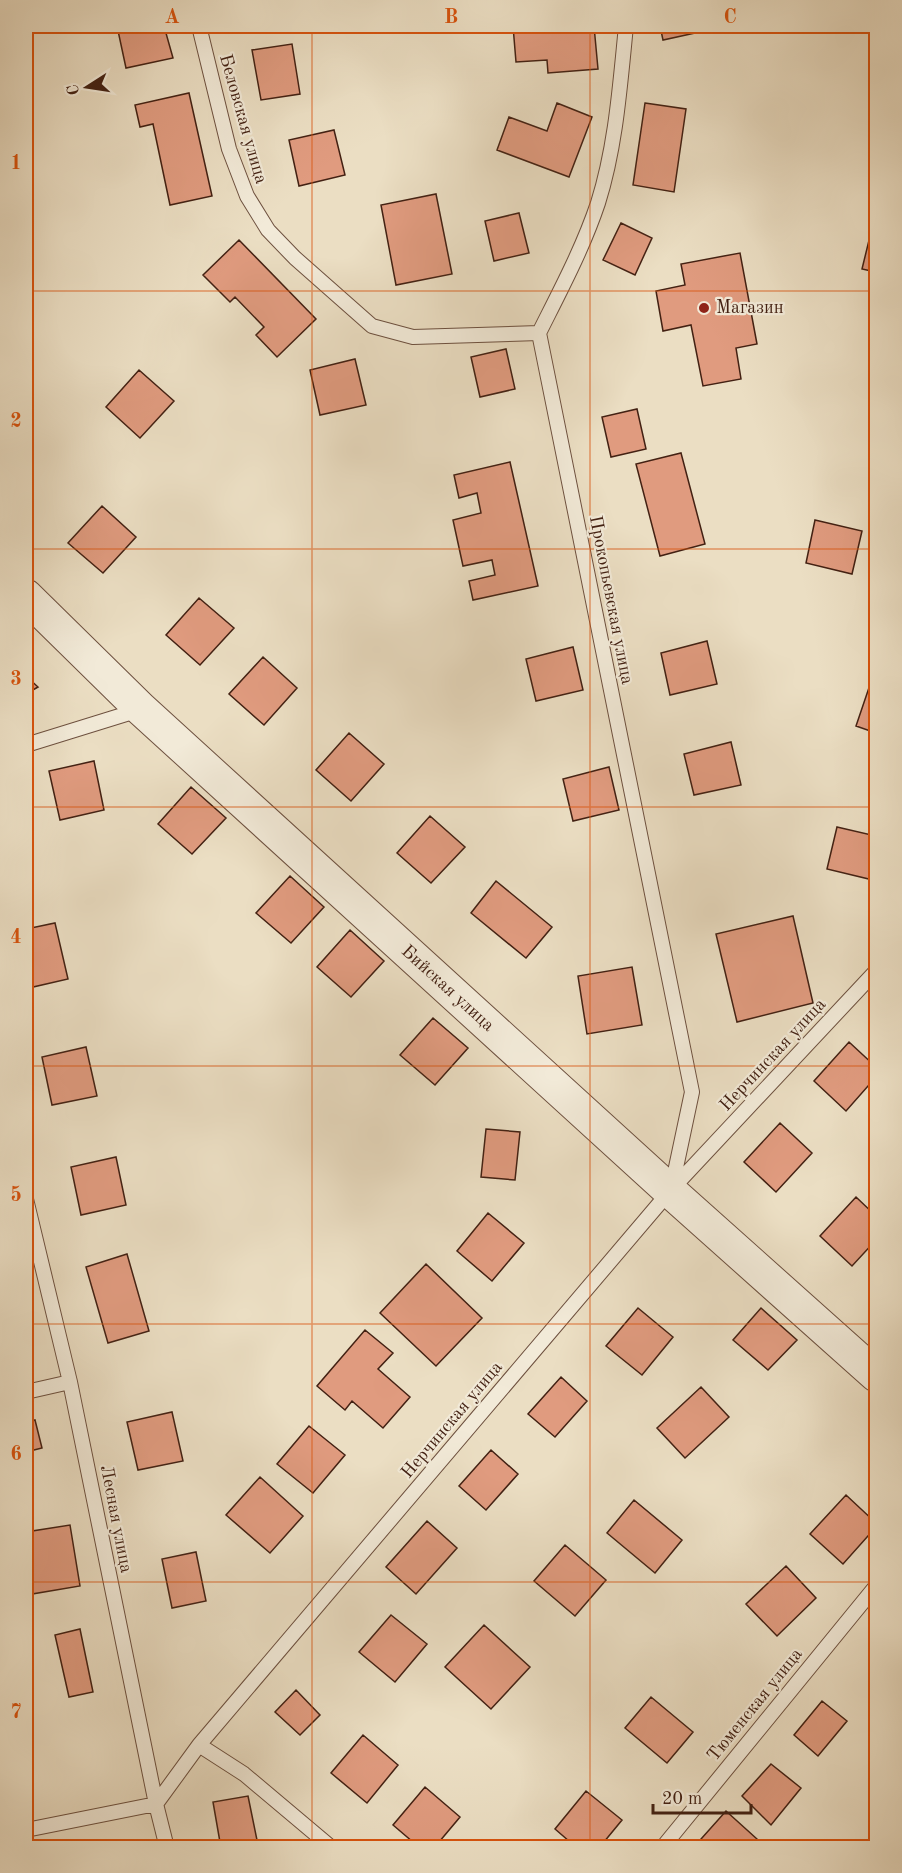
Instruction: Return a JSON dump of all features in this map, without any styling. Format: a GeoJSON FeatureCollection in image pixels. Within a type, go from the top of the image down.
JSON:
{"type":"FeatureCollection","features":[{"type":"Feature","properties":{"kind":"street","name":"Бийская улица"},"geometry":{"type":"LineString","coordinates":[[26,596],[141,710],[876,1375]]}},
{"type":"Feature","properties":{"kind":"lane","name":"Беловская улица"},"geometry":{"type":"LineString","coordinates":[[199,26],[229,149],[247,196],[268,230],[295,258],[372,326],[413,338],[539,333]]}},
{"type":"Feature","properties":{"kind":"lane"},"geometry":{"type":"LineString","coordinates":[[539,333],[566,279],[598,203],[613,143],[626,26]]}},
{"type":"Feature","properties":{"kind":"lane","name":"Прокопьевская улица"},"geometry":{"type":"LineString","coordinates":[[539,333],[692,1092],[670,1191]]}},
{"type":"Feature","properties":{"kind":"lane"},"geometry":{"type":"LineString","coordinates":[[26,745],[141,710]]}},
{"type":"Feature","properties":{"kind":"lane","name":"Нерчинская улица"},"geometry":{"type":"LineString","coordinates":[[156,1804],[198,1745],[670,1191],[876,971]]}},
{"type":"Feature","properties":{"kind":"lane","name":"Лесная улица"},"geometry":{"type":"LineString","coordinates":[[26,1199],[70,1382],[156,1804],[167,1848]]}},
{"type":"Feature","properties":{"kind":"lane"},"geometry":{"type":"LineString","coordinates":[[26,1392],[70,1382]]}},
{"type":"Feature","properties":{"kind":"lane","name":"Тюменская улица"},"geometry":{"type":"LineString","coordinates":[[662,1848],[876,1586]]}},
{"type":"Feature","properties":{"kind":"lane"},"geometry":{"type":"LineString","coordinates":[[198,1745],[244,1774],[332,1848]]}},
{"type":"Feature","properties":{"kind":"lane"},"geometry":{"type":"LineString","coordinates":[[26,1830],[156,1804]]}},
{"type":"Feature","properties":{"kind":"building"},"geometry":{"type":"Polygon","coordinates":[[[117,26],[164,26],[173,58],[126,68],[117,26]]]}},
{"type":"Feature","properties":{"kind":"building"},"geometry":{"type":"Polygon","coordinates":[[[513,26],[594,26],[598,69],[548,73],[547,60],[516,62],[513,26]]]}},
{"type":"Feature","properties":{"kind":"building"},"geometry":{"type":"Polygon","coordinates":[[[660,26],[708,26],[709,30],[663,40],[660,26]]]}},
{"type":"Feature","properties":{"kind":"building"},"geometry":{"type":"Polygon","coordinates":[[[292,44],[300,94],[261,100],[252,50],[292,44]]]}},
{"type":"Feature","properties":{"kind":"building"},"geometry":{"type":"Polygon","coordinates":[[[189,93],[212,196],[170,205],[153,124],[140,127],[135,105],[189,93]]]}},
{"type":"Feature","properties":{"kind":"building"},"geometry":{"type":"Polygon","coordinates":[[[557,103],[592,117],[569,177],[497,150],[509,117],[547,131],[557,103]]]}},
{"type":"Feature","properties":{"kind":"building"},"geometry":{"type":"Polygon","coordinates":[[[645,103],[686,109],[674,192],[633,185],[645,103]]]}},
{"type":"Feature","properties":{"kind":"building"},"geometry":{"type":"Polygon","coordinates":[[[334,130],[345,175],[299,186],[289,140],[334,130]]]}},
{"type":"Feature","properties":{"kind":"building"},"geometry":{"type":"Polygon","coordinates":[[[436,194],[452,274],[396,285],[381,205],[436,194]]]}},
{"type":"Feature","properties":{"kind":"building"},"geometry":{"type":"Polygon","coordinates":[[[519,213],[529,253],[494,261],[485,221],[519,213]]]}},
{"type":"Feature","properties":{"kind":"building"},"geometry":{"type":"Polygon","coordinates":[[[621,223],[652,238],[635,275],[603,260],[621,223]]]}},
{"type":"Feature","properties":{"kind":"building"},"geometry":{"type":"Polygon","coordinates":[[[872,228],[876,229],[876,272],[862,269],[872,228]]]}},
{"type":"Feature","properties":{"kind":"building"},"geometry":{"type":"Polygon","coordinates":[[[239,240],[316,319],[277,357],[256,335],[264,327],[235,297],[230,302],[203,275],[239,240]]]}},
{"type":"Feature","properties":{"kind":"building","name":"Магазин"},"geometry":{"type":"Polygon","coordinates":[[[740,253],[757,344],[736,348],[741,379],[703,386],[691,325],[663,331],[656,291],[685,285],[681,264],[740,253]]]}},
{"type":"Feature","properties":{"kind":"building"},"geometry":{"type":"Polygon","coordinates":[[[506,349],[515,389],[480,397],[471,357],[506,349]]]}},
{"type":"Feature","properties":{"kind":"building"},"geometry":{"type":"Polygon","coordinates":[[[355,359],[366,405],[320,415],[310,370],[355,359]]]}},
{"type":"Feature","properties":{"kind":"building"},"geometry":{"type":"Polygon","coordinates":[[[139,370],[174,401],[140,438],[106,407],[139,370]]]}},
{"type":"Feature","properties":{"kind":"building"},"geometry":{"type":"Polygon","coordinates":[[[637,409],[646,449],[611,457],[602,417],[637,409]]]}},
{"type":"Feature","properties":{"kind":"building"},"geometry":{"type":"Polygon","coordinates":[[[681,453],[705,544],[660,556],[636,464],[681,453]]]}},
{"type":"Feature","properties":{"kind":"building"},"geometry":{"type":"Polygon","coordinates":[[[510,462],[538,586],[473,600],[469,581],[495,575],[492,560],[463,566],[453,520],[481,513],[477,493],[459,498],[454,475],[510,462]]]}},
{"type":"Feature","properties":{"kind":"building"},"geometry":{"type":"Polygon","coordinates":[[[102,506],[136,537],[103,573],[68,543],[102,506]]]}},
{"type":"Feature","properties":{"kind":"building"},"geometry":{"type":"Polygon","coordinates":[[[815,520],[862,531],[852,574],[806,563],[815,520]]]}},
{"type":"Feature","properties":{"kind":"building"},"geometry":{"type":"Polygon","coordinates":[[[199,598],[234,628],[200,665],[166,635],[199,598]]]}},
{"type":"Feature","properties":{"kind":"building"},"geometry":{"type":"Polygon","coordinates":[[[707,641],[717,684],[670,695],[661,653],[707,641]]]}},
{"type":"Feature","properties":{"kind":"building"},"geometry":{"type":"Polygon","coordinates":[[[573,647],[583,690],[536,701],[526,659],[573,647]]]}},
{"type":"Feature","properties":{"kind":"building"},"geometry":{"type":"Polygon","coordinates":[[[263,657],[297,688],[264,725],[229,694],[263,657]]]}},
{"type":"Feature","properties":{"kind":"building"},"geometry":{"type":"Polygon","coordinates":[[[876,667],[876,733],[856,726],[876,667]]]}},
{"type":"Feature","properties":{"kind":"building"},"geometry":{"type":"Polygon","coordinates":[[[26,676],[38,687],[26,694],[26,676]]]}},
{"type":"Feature","properties":{"kind":"building"},"geometry":{"type":"Polygon","coordinates":[[[349,733],[384,764],[351,801],[316,770],[349,733]]]}},
{"type":"Feature","properties":{"kind":"building"},"geometry":{"type":"Polygon","coordinates":[[[731,742],[741,785],[694,795],[684,754],[731,742]]]}},
{"type":"Feature","properties":{"kind":"building"},"geometry":{"type":"Polygon","coordinates":[[[94,761],[104,810],[60,820],[49,771],[94,761]]]}},
{"type":"Feature","properties":{"kind":"building"},"geometry":{"type":"Polygon","coordinates":[[[609,767],[619,810],[573,821],[563,779],[609,767]]]}},
{"type":"Feature","properties":{"kind":"building"},"geometry":{"type":"Polygon","coordinates":[[[191,787],[226,818],[192,854],[158,824],[191,787]]]}},
{"type":"Feature","properties":{"kind":"building"},"geometry":{"type":"Polygon","coordinates":[[[430,816],[465,847],[431,883],[397,853],[430,816]]]}},
{"type":"Feature","properties":{"kind":"building"},"geometry":{"type":"Polygon","coordinates":[[[837,827],[876,836],[876,865],[873,880],[827,869],[837,827]]]}},
{"type":"Feature","properties":{"kind":"building"},"geometry":{"type":"Polygon","coordinates":[[[290,876],[324,907],[291,943],[256,913],[290,876]]]}},
{"type":"Feature","properties":{"kind":"building"},"geometry":{"type":"Polygon","coordinates":[[[496,881],[552,927],[526,958],[471,913],[496,881]]]}},
{"type":"Feature","properties":{"kind":"building"},"geometry":{"type":"Polygon","coordinates":[[[793,916],[813,1003],[737,1022],[716,934],[793,916]]]}},
{"type":"Feature","properties":{"kind":"building"},"geometry":{"type":"Polygon","coordinates":[[[55,923],[68,979],[33,987],[26,953],[26,929],[55,923]]]}},
{"type":"Feature","properties":{"kind":"building"},"geometry":{"type":"Polygon","coordinates":[[[350,930],[384,961],[351,997],[317,967],[350,930]]]}},
{"type":"Feature","properties":{"kind":"building"},"geometry":{"type":"Polygon","coordinates":[[[632,967],[642,1025],[587,1034],[578,976],[632,967]]]}},
{"type":"Feature","properties":{"kind":"building"},"geometry":{"type":"Polygon","coordinates":[[[433,1018],[468,1048],[435,1085],[400,1055],[433,1018]]]}},
{"type":"Feature","properties":{"kind":"building"},"geometry":{"type":"Polygon","coordinates":[[[849,1042],[876,1067],[876,1077],[846,1111],[814,1081],[849,1042]]]}},
{"type":"Feature","properties":{"kind":"building"},"geometry":{"type":"Polygon","coordinates":[[[86,1047],[97,1096],[52,1105],[42,1057],[86,1047]]]}},
{"type":"Feature","properties":{"kind":"building"},"geometry":{"type":"Polygon","coordinates":[[[780,1123],[812,1153],[776,1192],[744,1162],[780,1123]]]}},
{"type":"Feature","properties":{"kind":"building"},"geometry":{"type":"Polygon","coordinates":[[[486,1129],[520,1132],[515,1180],[481,1177],[486,1129]]]}},
{"type":"Feature","properties":{"kind":"building"},"geometry":{"type":"Polygon","coordinates":[[[116,1157],[126,1205],[81,1215],[71,1167],[116,1157]]]}},
{"type":"Feature","properties":{"kind":"building"},"geometry":{"type":"Polygon","coordinates":[[[856,1197],[876,1216],[876,1240],[852,1266],[820,1236],[856,1197]]]}},
{"type":"Feature","properties":{"kind":"building"},"geometry":{"type":"Polygon","coordinates":[[[488,1213],[524,1243],[492,1281],[457,1251],[488,1213]]]}},
{"type":"Feature","properties":{"kind":"building"},"geometry":{"type":"Polygon","coordinates":[[[127,1254],[149,1331],[108,1343],[86,1267],[127,1254]]]}},
{"type":"Feature","properties":{"kind":"building"},"geometry":{"type":"Polygon","coordinates":[[[426,1264],[482,1318],[436,1366],[380,1313],[426,1264]]]}},
{"type":"Feature","properties":{"kind":"building"},"geometry":{"type":"Polygon","coordinates":[[[638,1308],[673,1337],[642,1375],[606,1346],[638,1308]]]}},
{"type":"Feature","properties":{"kind":"building"},"geometry":{"type":"Polygon","coordinates":[[[761,1308],[797,1340],[768,1370],[733,1340],[761,1308]]]}},
{"type":"Feature","properties":{"kind":"building"},"geometry":{"type":"Polygon","coordinates":[[[365,1330],[393,1353],[378,1369],[410,1397],[383,1428],[352,1401],[345,1410],[317,1386],[365,1330]]]}},
{"type":"Feature","properties":{"kind":"building"},"geometry":{"type":"Polygon","coordinates":[[[561,1377],[587,1401],[555,1437],[528,1414],[561,1377]]]}},
{"type":"Feature","properties":{"kind":"building"},"geometry":{"type":"Polygon","coordinates":[[[701,1387],[729,1417],[685,1458],[657,1428],[701,1387]]]}},
{"type":"Feature","properties":{"kind":"building"},"geometry":{"type":"Polygon","coordinates":[[[172,1412],[183,1461],[138,1470],[127,1422],[172,1412]]]}},
{"type":"Feature","properties":{"kind":"building"},"geometry":{"type":"Polygon","coordinates":[[[35,1420],[42,1448],[26,1452],[26,1422],[35,1420]]]}},
{"type":"Feature","properties":{"kind":"building"},"geometry":{"type":"Polygon","coordinates":[[[309,1426],[345,1455],[313,1493],[277,1464],[309,1426]]]}},
{"type":"Feature","properties":{"kind":"building"},"geometry":{"type":"Polygon","coordinates":[[[491,1450],[518,1474],[486,1510],[459,1486],[491,1450]]]}},
{"type":"Feature","properties":{"kind":"building"},"geometry":{"type":"Polygon","coordinates":[[[260,1477],[303,1516],[270,1553],[226,1515],[260,1477]]]}},
{"type":"Feature","properties":{"kind":"building"},"geometry":{"type":"Polygon","coordinates":[[[846,1495],[876,1523],[876,1527],[843,1564],[810,1534],[846,1495]]]}},
{"type":"Feature","properties":{"kind":"building"},"geometry":{"type":"Polygon","coordinates":[[[634,1500],[682,1540],[655,1573],[607,1533],[634,1500]]]}},
{"type":"Feature","properties":{"kind":"building"},"geometry":{"type":"Polygon","coordinates":[[[427,1521],[457,1548],[416,1594],[386,1567],[427,1521]]]}},
{"type":"Feature","properties":{"kind":"building"},"geometry":{"type":"Polygon","coordinates":[[[70,1525],[80,1586],[26,1595],[26,1532],[70,1525]]]}},
{"type":"Feature","properties":{"kind":"building"},"geometry":{"type":"Polygon","coordinates":[[[565,1545],[606,1580],[575,1616],[534,1581],[565,1545]]]}},
{"type":"Feature","properties":{"kind":"building"},"geometry":{"type":"Polygon","coordinates":[[[196,1552],[206,1601],[172,1608],[162,1559],[196,1552]]]}},
{"type":"Feature","properties":{"kind":"building"},"geometry":{"type":"Polygon","coordinates":[[[786,1566],[816,1598],[777,1636],[746,1604],[786,1566]]]}},
{"type":"Feature","properties":{"kind":"building"},"geometry":{"type":"Polygon","coordinates":[[[391,1615],[427,1644],[395,1682],[359,1652],[391,1615]]]}},
{"type":"Feature","properties":{"kind":"building"},"geometry":{"type":"Polygon","coordinates":[[[484,1625],[530,1667],[491,1709],[445,1667],[484,1625]]]}},
{"type":"Feature","properties":{"kind":"building"},"geometry":{"type":"Polygon","coordinates":[[[80,1629],[93,1692],[69,1697],[55,1635],[80,1629]]]}},
{"type":"Feature","properties":{"kind":"building"},"geometry":{"type":"Polygon","coordinates":[[[296,1690],[320,1715],[300,1735],[275,1712],[296,1690]]]}},
{"type":"Feature","properties":{"kind":"building"},"geometry":{"type":"Polygon","coordinates":[[[651,1697],[693,1732],[667,1763],[625,1728],[651,1697]]]}},
{"type":"Feature","properties":{"kind":"building"},"geometry":{"type":"Polygon","coordinates":[[[822,1701],[847,1721],[818,1756],[794,1735],[822,1701]]]}},
{"type":"Feature","properties":{"kind":"building"},"geometry":{"type":"Polygon","coordinates":[[[363,1735],[398,1765],[367,1803],[331,1773],[363,1735]]]}},
{"type":"Feature","properties":{"kind":"building"},"geometry":{"type":"Polygon","coordinates":[[[771,1764],[801,1788],[771,1825],[742,1796],[771,1764]]]}},
{"type":"Feature","properties":{"kind":"building"},"geometry":{"type":"Polygon","coordinates":[[[425,1787],[460,1817],[434,1848],[420,1848],[393,1825],[425,1787]]]}},
{"type":"Feature","properties":{"kind":"building"},"geometry":{"type":"Polygon","coordinates":[[[586,1791],[622,1820],[599,1848],[577,1848],[555,1829],[586,1791]]]}},
{"type":"Feature","properties":{"kind":"building"},"geometry":{"type":"Polygon","coordinates":[[[248,1796],[258,1845],[221,1848],[213,1802],[248,1796]]]}},
{"type":"Feature","properties":{"kind":"building"},"geometry":{"type":"Polygon","coordinates":[[[726,1811],[757,1839],[750,1848],[693,1848],[726,1811]]]}},
{"type":"Feature","properties":{"kind":"place","name":"Магазин"},"geometry":{"type":"Point","coordinates":[704,308]}}]}
